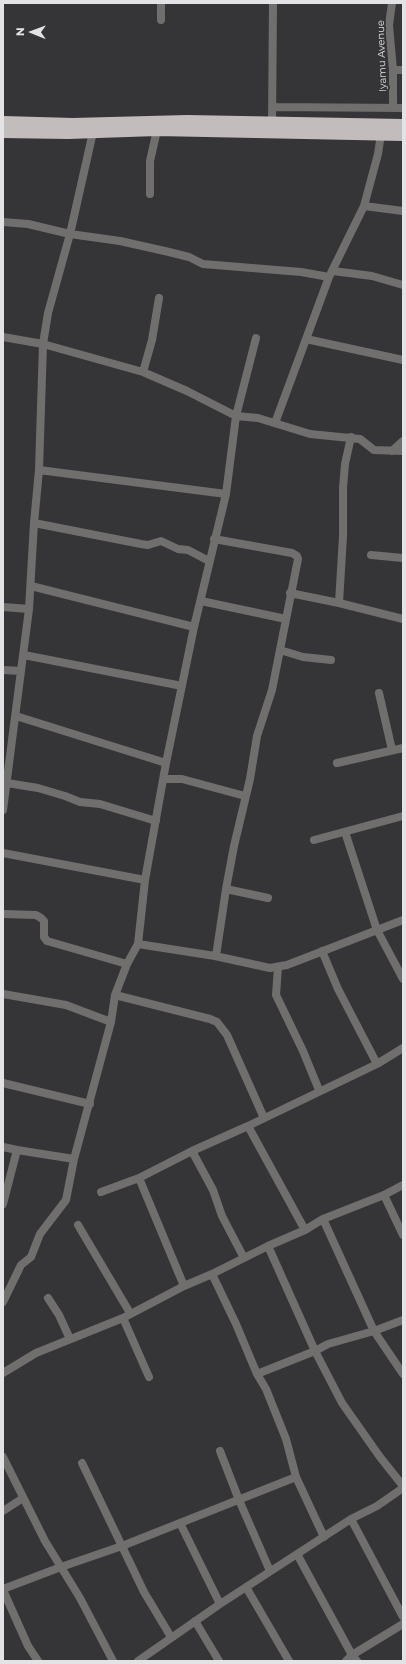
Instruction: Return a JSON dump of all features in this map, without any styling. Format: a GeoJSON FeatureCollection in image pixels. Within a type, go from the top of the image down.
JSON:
{"type":"FeatureCollection","features":[{"type":"Feature","properties":{"kind":"highway"},"geometry":{"type":"LineString","coordinates":[[3,122],[73,124],[187,121],[272,128],[403,134]]}},
{"type":"Feature","properties":{"kind":"highway"},"geometry":{"type":"LineString","coordinates":[[3,132],[93,132],[403,125]]}},
{"type":"Feature","properties":{"kind":"street"},"geometry":{"type":"LineString","coordinates":[[161,20],[162,3]]}},
{"type":"Feature","properties":{"kind":"street"},"geometry":{"type":"LineString","coordinates":[[272,128],[273,3]]}},
{"type":"Feature","properties":{"kind":"street","name":"Iyamu Avenue"},"geometry":{"type":"LineString","coordinates":[[392,3],[389,30],[393,70],[394,108]]}},
{"type":"Feature","properties":{"kind":"street"},"geometry":{"type":"LineString","coordinates":[[393,70],[403,70]]}},
{"type":"Feature","properties":{"kind":"street"},"geometry":{"type":"LineString","coordinates":[[272,107],[403,108]]}},
{"type":"Feature","properties":{"kind":"street"},"geometry":{"type":"LineString","coordinates":[[150,194],[150,161],[157,130]]}},
{"type":"Feature","properties":{"kind":"street"},"geometry":{"type":"LineString","coordinates":[[3,810],[24,655],[31,586],[34,523],[39,470],[43,344],[48,313],[70,234],[93,132]]}},
{"type":"Feature","properties":{"kind":"street"},"geometry":{"type":"LineString","coordinates":[[275,424],[331,274],[364,206],[378,154],[381,134]]}},
{"type":"Feature","properties":{"kind":"street"},"geometry":{"type":"LineString","coordinates":[[364,206],[403,211]]}},
{"type":"Feature","properties":{"kind":"street"},"geometry":{"type":"LineString","coordinates":[[3,222],[28,224],[70,234],[120,242],[189,256],[202,264],[377,277],[403,285]]}},
{"type":"Feature","properties":{"kind":"street"},"geometry":{"type":"LineString","coordinates":[[143,372],[152,340],[159,298]]}},
{"type":"Feature","properties":{"kind":"street"},"geometry":{"type":"LineString","coordinates":[[3,337],[43,344],[143,372],[187,391],[236,416],[258,418],[310,434],[360,439],[374,450],[403,451]]}},
{"type":"Feature","properties":{"kind":"street"},"geometry":{"type":"LineString","coordinates":[[3,1302],[21,1265],[31,1257],[40,1234],[66,1200],[74,1159],[111,1022],[115,995],[127,964],[138,944],[145,880],[166,763],[194,627],[226,494],[236,416],[256,338]]}},
{"type":"Feature","properties":{"kind":"street"},"geometry":{"type":"LineString","coordinates":[[306,339],[403,360]]}},
{"type":"Feature","properties":{"kind":"street"},"geometry":{"type":"LineString","coordinates":[[339,603],[343,536],[343,488],[345,464],[351,437]]}},
{"type":"Feature","properties":{"kind":"street"},"geometry":{"type":"LineString","coordinates":[[392,451],[403,441]]}},
{"type":"Feature","properties":{"kind":"street"},"geometry":{"type":"LineString","coordinates":[[39,470],[226,494]]}},
{"type":"Feature","properties":{"kind":"street"},"geometry":{"type":"LineString","coordinates":[[34,523],[148,545],[161,540],[178,549],[188,550],[209,561]]}},
{"type":"Feature","properties":{"kind":"street"},"geometry":{"type":"LineString","coordinates":[[214,539],[295,554],[298,559],[290,593],[272,690],[257,736],[250,779],[245,796],[226,889],[216,956]]}},
{"type":"Feature","properties":{"kind":"street"},"geometry":{"type":"LineString","coordinates":[[371,555],[403,558]]}},
{"type":"Feature","properties":{"kind":"street"},"geometry":{"type":"LineString","coordinates":[[31,586],[194,627]]}},
{"type":"Feature","properties":{"kind":"street"},"geometry":{"type":"LineString","coordinates":[[290,593],[339,603],[403,619]]}},
{"type":"Feature","properties":{"kind":"street"},"geometry":{"type":"LineString","coordinates":[[201,601],[286,619]]}},
{"type":"Feature","properties":{"kind":"street"},"geometry":{"type":"LineString","coordinates":[[3,607],[29,609]]}},
{"type":"Feature","properties":{"kind":"street"},"geometry":{"type":"LineString","coordinates":[[280,650],[303,657],[331,660]]}},
{"type":"Feature","properties":{"kind":"street"},"geometry":{"type":"LineString","coordinates":[[24,655],[182,686]]}},
{"type":"Feature","properties":{"kind":"street"},"geometry":{"type":"LineString","coordinates":[[3,670],[21,671]]}},
{"type":"Feature","properties":{"kind":"street"},"geometry":{"type":"LineString","coordinates":[[379,693],[392,750]]}},
{"type":"Feature","properties":{"kind":"street"},"geometry":{"type":"LineString","coordinates":[[16,716],[166,763]]}},
{"type":"Feature","properties":{"kind":"street"},"geometry":{"type":"LineString","coordinates":[[337,763],[403,748]]}},
{"type":"Feature","properties":{"kind":"street"},"geometry":{"type":"LineString","coordinates":[[164,779],[182,779],[245,796]]}},
{"type":"Feature","properties":{"kind":"street"},"geometry":{"type":"LineString","coordinates":[[7,784],[38,788],[80,802],[100,804],[156,821]]}},
{"type":"Feature","properties":{"kind":"street"},"geometry":{"type":"LineString","coordinates":[[314,840],[403,816]]}},
{"type":"Feature","properties":{"kind":"street"},"geometry":{"type":"LineString","coordinates":[[344,832],[377,930],[403,979]]}},
{"type":"Feature","properties":{"kind":"street"},"geometry":{"type":"LineString","coordinates":[[3,853],[145,880]]}},
{"type":"Feature","properties":{"kind":"street"},"geometry":{"type":"LineString","coordinates":[[226,889],[268,898]]}},
{"type":"Feature","properties":{"kind":"street"},"geometry":{"type":"LineString","coordinates":[[3,914],[36,915],[44,921],[44,937],[47,941],[127,964]]}},
{"type":"Feature","properties":{"kind":"street"},"geometry":{"type":"LineString","coordinates":[[138,944],[216,956],[270,968],[287,966],[403,920]]}},
{"type":"Feature","properties":{"kind":"street"},"geometry":{"type":"LineString","coordinates":[[322,951],[338,989],[376,1064]]}},
{"type":"Feature","properties":{"kind":"street"},"geometry":{"type":"LineString","coordinates":[[278,967],[276,995],[304,1051],[319,1090]]}},
{"type":"Feature","properties":{"kind":"street"},"geometry":{"type":"LineString","coordinates":[[3,994],[66,1005],[111,1022]]}},
{"type":"Feature","properties":{"kind":"street"},"geometry":{"type":"LineString","coordinates":[[115,995],[217,1022],[227,1035],[264,1118]]}},
{"type":"Feature","properties":{"kind":"street"},"geometry":{"type":"LineString","coordinates":[[102,1192],[139,1178],[192,1151],[248,1126],[319,1090],[376,1064],[403,1048]]}},
{"type":"Feature","properties":{"kind":"street"},"geometry":{"type":"LineString","coordinates":[[3,1083],[90,1104]]}},
{"type":"Feature","properties":{"kind":"street"},"geometry":{"type":"LineString","coordinates":[[248,1126],[305,1230]]}},
{"type":"Feature","properties":{"kind":"street"},"geometry":{"type":"LineString","coordinates":[[3,1148],[74,1159]]}},
{"type":"Feature","properties":{"kind":"street"},"geometry":{"type":"LineString","coordinates":[[3,1204],[18,1150]]}},
{"type":"Feature","properties":{"kind":"street"},"geometry":{"type":"LineString","coordinates":[[192,1151],[213,1190],[222,1216],[244,1258]]}},
{"type":"Feature","properties":{"kind":"street"},"geometry":{"type":"LineString","coordinates":[[139,1178],[184,1286]]}},
{"type":"Feature","properties":{"kind":"street"},"geometry":{"type":"LineString","coordinates":[[3,1374],[36,1353],[127,1315],[184,1286],[305,1230],[324,1218],[384,1196],[403,1185]]}},
{"type":"Feature","properties":{"kind":"street"},"geometry":{"type":"LineString","coordinates":[[384,1196],[403,1235]]}},
{"type":"Feature","properties":{"kind":"street"},"geometry":{"type":"LineString","coordinates":[[324,1218],[374,1331],[403,1374]]}},
{"type":"Feature","properties":{"kind":"street"},"geometry":{"type":"LineString","coordinates":[[78,1225],[127,1315],[149,1377]]}},
{"type":"Feature","properties":{"kind":"street"},"geometry":{"type":"LineString","coordinates":[[138,1661],[146,1658],[171,1637],[296,1554],[351,1519],[377,1506],[403,1487],[342,1403],[315,1351],[268,1246]]}},
{"type":"Feature","properties":{"kind":"street"},"geometry":{"type":"LineString","coordinates":[[212,1274],[236,1324],[257,1374],[266,1389],[286,1439],[296,1477],[324,1537]]}},
{"type":"Feature","properties":{"kind":"street"},"geometry":{"type":"LineString","coordinates":[[48,1298],[59,1315],[70,1339]]}},
{"type":"Feature","properties":{"kind":"street"},"geometry":{"type":"LineString","coordinates":[[257,1374],[315,1351],[328,1344],[374,1331],[403,1320]]}},
{"type":"Feature","properties":{"kind":"street"},"geometry":{"type":"LineString","coordinates":[[220,1451],[270,1572]]}},
{"type":"Feature","properties":{"kind":"street"},"geometry":{"type":"LineString","coordinates":[[3,1457],[45,1541],[80,1598],[113,1661]]}},
{"type":"Feature","properties":{"kind":"street"},"geometry":{"type":"LineString","coordinates":[[82,1463],[144,1592],[171,1637]]}},
{"type":"Feature","properties":{"kind":"street"},"geometry":{"type":"LineString","coordinates":[[38,1661],[28,1646],[3,1590],[61,1567],[122,1546],[296,1477]]}},
{"type":"Feature","properties":{"kind":"street"},"geometry":{"type":"LineString","coordinates":[[3,1511],[23,1498]]}},
{"type":"Feature","properties":{"kind":"street"},"geometry":{"type":"LineString","coordinates":[[351,1519],[403,1617]]}},
{"type":"Feature","properties":{"kind":"street"},"geometry":{"type":"LineString","coordinates":[[180,1523],[220,1604]]}},
{"type":"Feature","properties":{"kind":"street"},"geometry":{"type":"LineString","coordinates":[[296,1554],[352,1659],[403,1624]]}},
{"type":"Feature","properties":{"kind":"street"},"geometry":{"type":"LineString","coordinates":[[246,1587],[289,1661]]}},
{"type":"Feature","properties":{"kind":"street"},"geometry":{"type":"LineString","coordinates":[[196,1621],[219,1661]]}}]}
